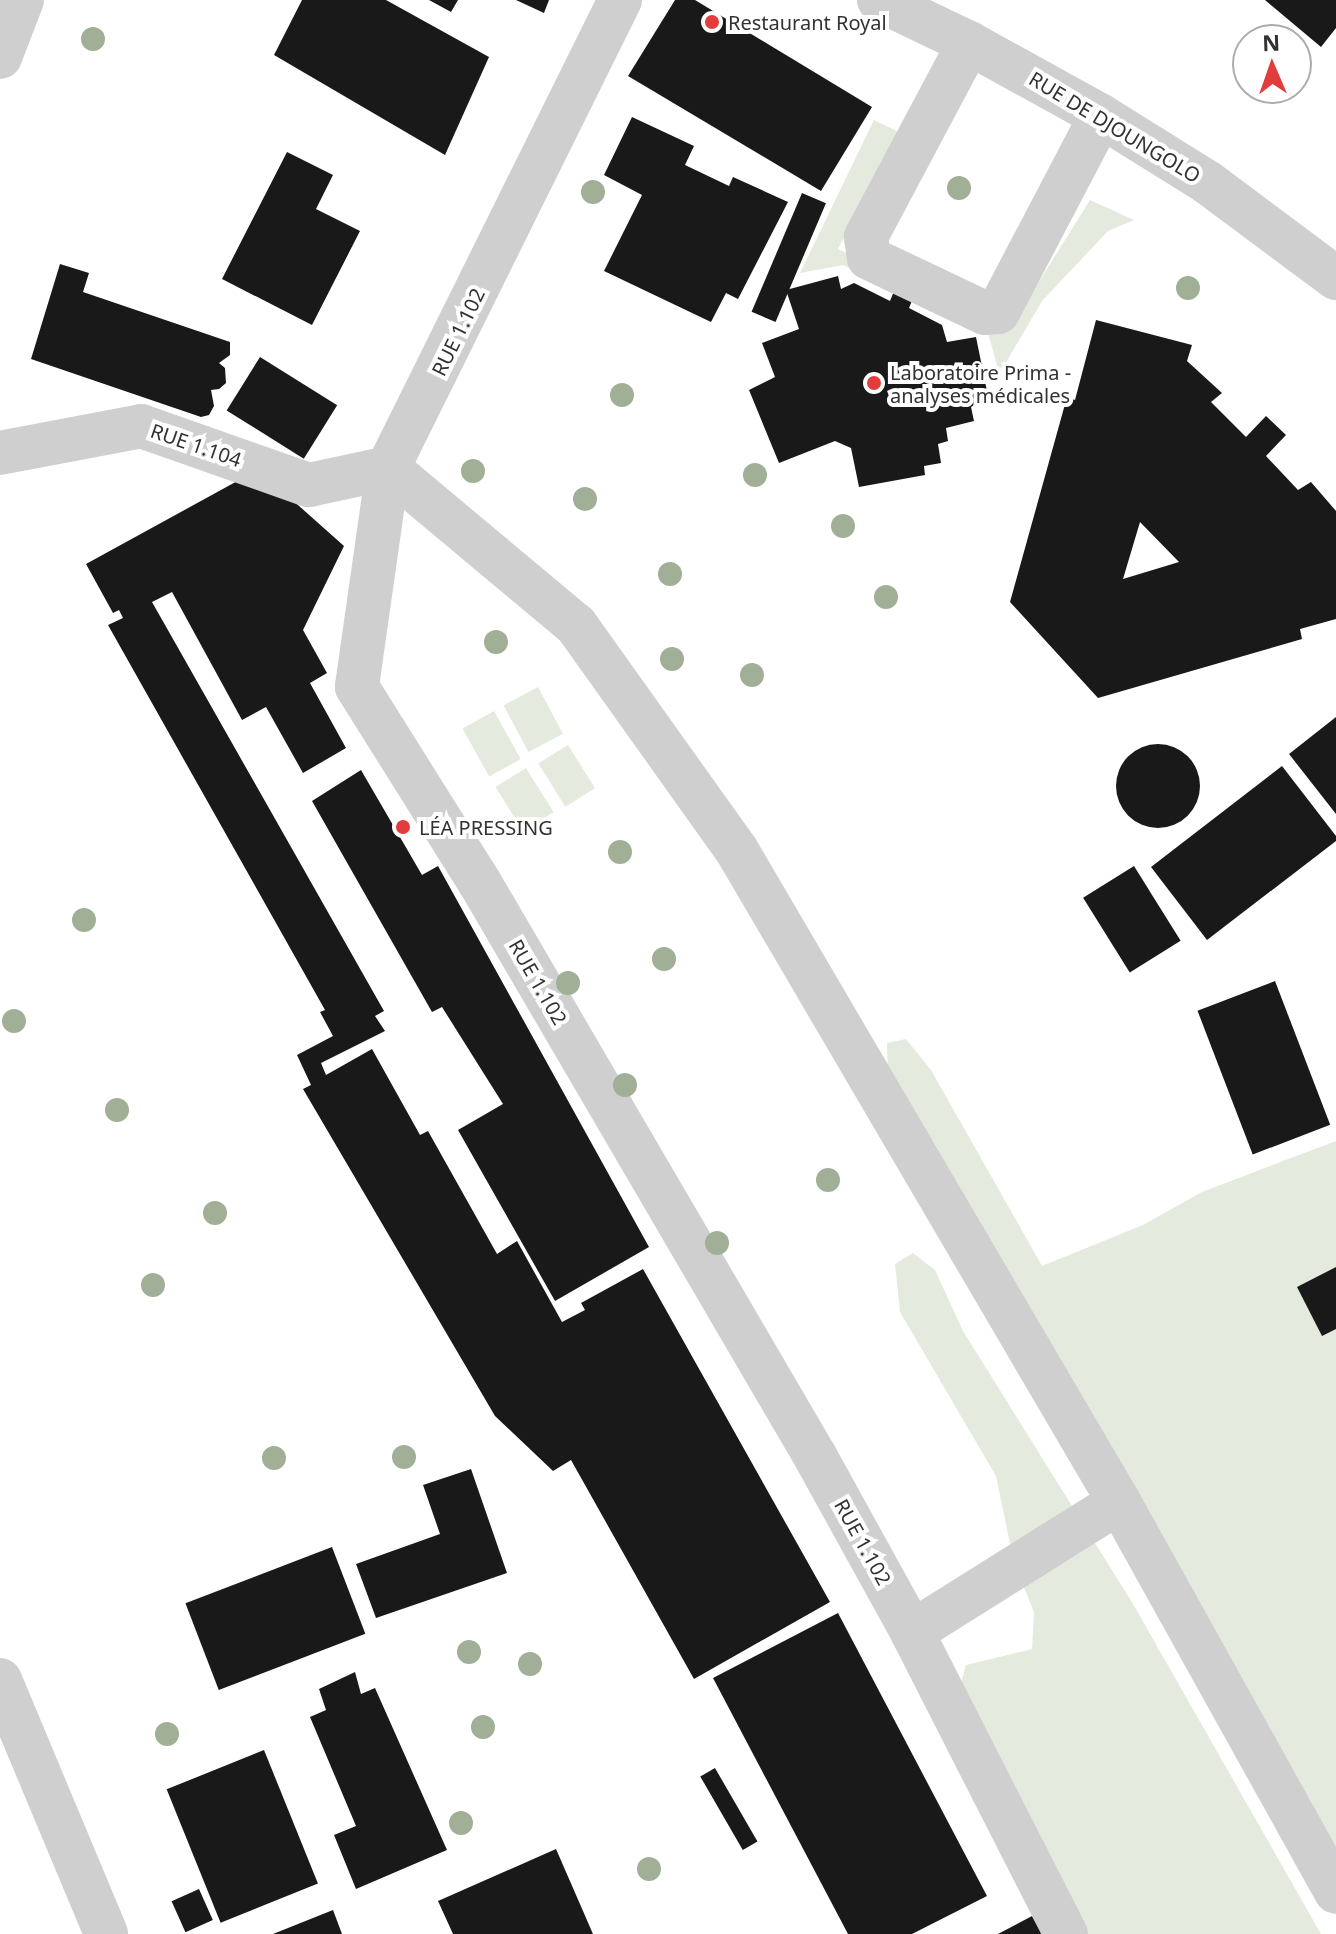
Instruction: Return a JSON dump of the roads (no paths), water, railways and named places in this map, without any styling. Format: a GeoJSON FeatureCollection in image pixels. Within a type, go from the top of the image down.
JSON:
{"type":"FeatureCollection","features":[{"type":"Feature","properties":{"kind":"street"},"geometry":{"type":"LineString","coordinates":[[0,57],[22,0]]}},
{"type":"Feature","properties":{"kind":"street","name":"RUE 1.102"},"geometry":{"type":"LineString","coordinates":[[620,0],[388,468],[357,687],[480,883],[808,1442],[912,1632],[1066,1934]]}},
{"type":"Feature","properties":{"kind":"street","name":"RUE DE DJOUNGOLO"},"geometry":{"type":"LineString","coordinates":[[879,0],[969,43],[1101,116],[1207,182],[1336,278]]}},
{"type":"Feature","properties":{"kind":"street"},"geometry":{"type":"LineString","coordinates":[[969,43],[866,237],[865,249],[869,258],[985,313],[998,312],[1101,116]]}},
{"type":"Feature","properties":{"kind":"street","name":"RUE 1.104"},"geometry":{"type":"LineString","coordinates":[[0,453],[141,426],[309,485],[388,468]]}},
{"type":"Feature","properties":{"kind":"street"},"geometry":{"type":"LineString","coordinates":[[388,468],[576,625],[736,849],[1119,1502],[1336,1892]]}},
{"type":"Feature","properties":{"kind":"street"},"geometry":{"type":"LineString","coordinates":[[912,1632],[1119,1502]]}},
{"type":"Feature","properties":{"kind":"street"},"geometry":{"type":"LineString","coordinates":[[0,1680],[106,1934]]}},
{"type":"Feature","properties":{"kind":"place","name":"Restaurant Royal"},"geometry":{"type":"Point","coordinates":[712,22]}},
{"type":"Feature","properties":{"kind":"place","name":"Laboratoire Prima - analyses médicales"},"geometry":{"type":"Point","coordinates":[874,383]}},
{"type":"Feature","properties":{"kind":"place","name":"LÉA PRESSING"},"geometry":{"type":"Point","coordinates":[403,827]}}]}
